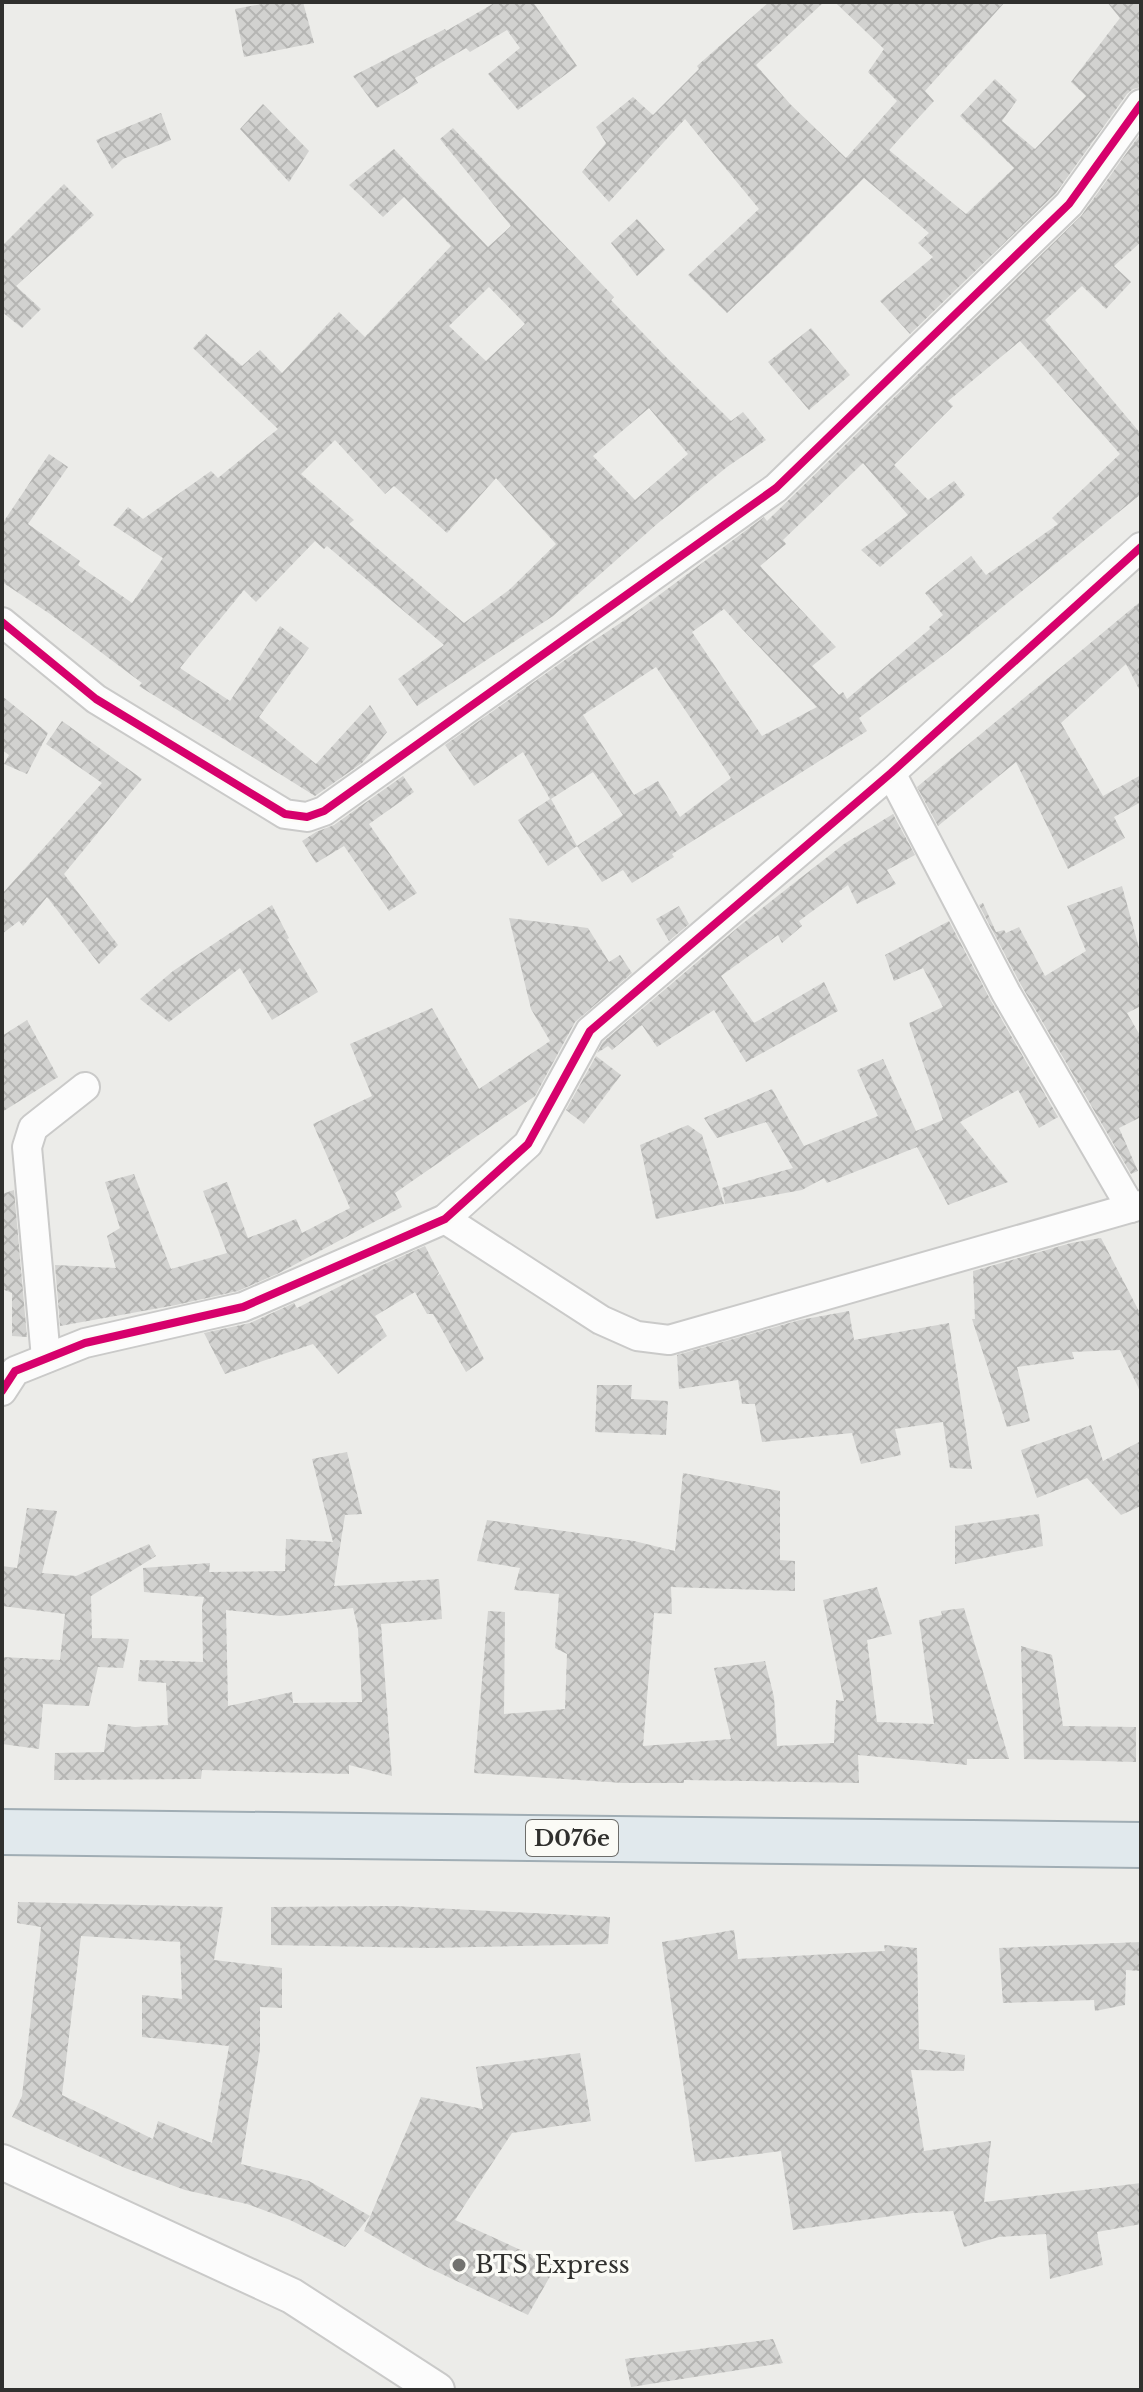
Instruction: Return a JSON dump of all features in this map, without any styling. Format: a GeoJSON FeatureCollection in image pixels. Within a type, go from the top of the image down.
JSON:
{"type":"FeatureCollection","features":[{"type":"Feature","properties":{"kind":"main road","name":"D076e"},"geometry":{"type":"LineString","coordinates":[[2,1832],[1141,1845]]}},
{"type":"Feature","properties":{"kind":"street"},"geometry":{"type":"LineString","coordinates":[[7,634],[96,699],[285,814],[307,817],[324,811],[776,488],[1069,204],[1141,104]]}},
{"type":"Feature","properties":{"kind":"street"},"geometry":{"type":"LineString","coordinates":[[2,1391],[15,1371],[46,1358],[85,1343],[243,1307],[445,1219],[528,1144],[590,1031],[891,773],[1141,547]]}},
{"type":"Feature","properties":{"kind":"street"},"geometry":{"type":"LineString","coordinates":[[445,1219],[601,1320],[637,1336],[669,1340],[1136,1206],[1006,993],[891,773]]}},
{"type":"Feature","properties":{"kind":"street"},"geometry":{"type":"LineString","coordinates":[[46,1358],[27,1147],[33,1128],[85,1087]]}},
{"type":"Feature","properties":{"kind":"street"},"geometry":{"type":"LineString","coordinates":[[2,2162],[292,2296],[437,2390]]}},
{"type":"Feature","properties":{"kind":"building"},"geometry":{"type":"Polygon","coordinates":[[[272,2],[303,2],[314,43],[244,57],[235,9],[272,2]]]}},
{"type":"Feature","properties":{"kind":"building"},"geometry":{"type":"Polygon","coordinates":[[[496,2],[533,2],[577,66],[518,110],[488,74],[520,48],[507,30],[470,52],[466,48],[415,78],[418,83],[377,108],[353,76],[446,31],[496,2]]]}},
{"type":"Feature","properties":{"kind":"building"},"geometry":{"type":"Polygon","coordinates":[[[769,2],[824,2],[756,65],[790,104],[846,158],[897,101],[868,72],[884,49],[835,2],[1005,2],[925,91],[934,101],[889,150],[966,214],[1014,168],[960,116],[995,79],[1017,100],[1002,121],[1035,149],[1086,96],[1071,82],[1120,18],[1107,2],[1141,2],[1141,87],[1127,94],[1056,193],[910,334],[880,301],[933,257],[918,243],[929,233],[864,178],[727,313],[688,275],[759,209],[685,119],[609,202],[582,172],[606,143],[596,127],[633,97],[653,115],[699,69],[697,66],[769,2]]]}},
{"type":"Feature","properties":{"kind":"building"},"geometry":{"type":"Polygon","coordinates":[[[263,104],[309,151],[289,182],[240,129],[263,104]]]}},
{"type":"Feature","properties":{"kind":"building"},"geometry":{"type":"Polygon","coordinates":[[[161,113],[171,140],[123,159],[112,169],[96,140],[161,113]]]}},
{"type":"Feature","properties":{"kind":"building"},"geometry":{"type":"Polygon","coordinates":[[[453,128],[614,297],[611,300],[667,358],[731,421],[743,412],[766,440],[727,467],[657,524],[553,616],[417,706],[398,679],[444,645],[327,546],[324,549],[315,541],[256,602],[244,590],[180,668],[230,701],[280,626],[309,648],[259,717],[316,764],[370,705],[387,732],[362,763],[315,796],[139,686],[142,683],[2,582],[2,524],[49,454],[68,467],[28,524],[80,561],[78,565],[132,603],[163,558],[113,525],[128,507],[143,519],[211,471],[218,478],[278,429],[193,348],[206,334],[242,366],[260,350],[282,373],[339,312],[365,337],[451,246],[404,197],[383,217],[349,185],[394,149],[488,247],[511,226],[440,139],[453,128]],[[489,287],[449,326],[486,361],[525,324],[489,287]],[[649,408],[593,456],[635,500],[688,454],[649,408]],[[335,440],[301,474],[354,520],[349,524],[464,623],[509,590],[556,544],[496,478],[447,533],[394,486],[385,494],[335,440]]]}},
{"type":"Feature","properties":{"kind":"building"},"geometry":{"type":"Polygon","coordinates":[[[1141,133],[1141,242],[1114,266],[1131,282],[1106,309],[1082,286],[1045,320],[1141,434],[1141,494],[946,653],[859,718],[867,731],[672,854],[674,857],[632,883],[623,870],[602,882],[577,846],[548,866],[518,820],[550,799],[523,752],[474,786],[445,745],[631,616],[764,517],[767,521],[1081,216],[1141,133]],[[1020,341],[948,401],[953,406],[894,465],[928,500],[954,481],[965,495],[880,567],[861,550],[908,515],[863,463],[783,540],[786,544],[760,566],[836,647],[812,666],[839,695],[843,692],[847,699],[943,615],[925,593],[971,556],[986,575],[1058,524],[1052,518],[1120,454],[1020,341]],[[724,609],[692,632],[762,736],[817,707],[724,609]],[[656,667],[583,715],[634,795],[658,781],[680,817],[731,778],[656,667]],[[593,772],[551,799],[577,846],[623,815],[593,772]]]}},
{"type":"Feature","properties":{"kind":"building"},"geometry":{"type":"Polygon","coordinates":[[[64,184],[94,215],[16,286],[41,309],[22,328],[2,312],[2,246],[64,184]]]}},
{"type":"Feature","properties":{"kind":"building"},"geometry":{"type":"Polygon","coordinates":[[[637,219],[665,250],[637,276],[611,243],[637,219]]]}},
{"type":"Feature","properties":{"kind":"building"},"geometry":{"type":"Polygon","coordinates":[[[811,328],[850,375],[809,410],[768,362],[811,328]]]}},
{"type":"Feature","properties":{"kind":"building"},"geometry":{"type":"Polygon","coordinates":[[[1141,601],[1141,693],[1126,664],[1061,723],[1103,796],[1141,775],[1141,802],[1114,817],[1125,838],[1068,869],[1016,762],[938,826],[917,787],[1141,601]]]}},
{"type":"Feature","properties":{"kind":"building"},"geometry":{"type":"Polygon","coordinates":[[[2,696],[48,733],[27,774],[4,764],[9,755],[2,750],[2,696]]]}},
{"type":"Feature","properties":{"kind":"building"},"geometry":{"type":"Polygon","coordinates":[[[62,721],[142,779],[64,874],[118,945],[99,964],[47,897],[23,926],[19,921],[2,934],[2,894],[102,783],[46,744],[62,721]]]}},
{"type":"Feature","properties":{"kind":"building"},"geometry":{"type":"Polygon","coordinates":[[[403,776],[414,792],[369,824],[417,893],[389,911],[344,846],[316,863],[302,841],[334,825],[403,776]]]}},
{"type":"Feature","properties":{"kind":"building"},"geometry":{"type":"Polygon","coordinates":[[[893,814],[915,855],[887,870],[896,884],[857,904],[848,885],[799,921],[802,926],[782,943],[778,935],[721,976],[754,1023],[824,982],[838,1011],[746,1062],[714,1010],[657,1047],[642,1025],[612,1050],[608,1046],[597,1053],[603,1042],[742,924],[844,844],[893,814]]]}},
{"type":"Feature","properties":{"kind":"building"},"geometry":{"type":"Polygon","coordinates":[[[1122,886],[1141,955],[1141,1006],[1127,1013],[1141,1037],[1141,1117],[1119,1128],[1138,1171],[1131,1174],[1021,985],[979,905],[983,903],[996,932],[1004,930],[1006,933],[1019,927],[1045,976],[1086,951],[1067,906],[1122,886]]]}},
{"type":"Feature","properties":{"kind":"building"},"geometry":{"type":"Polygon","coordinates":[[[272,905],[287,939],[318,992],[272,1020],[240,968],[169,1022],[140,999],[173,971],[272,905]]]}},
{"type":"Feature","properties":{"kind":"building"},"geometry":{"type":"Polygon","coordinates":[[[679,906],[689,924],[669,941],[656,919],[679,906]]]}},
{"type":"Feature","properties":{"kind":"building"},"geometry":{"type":"Polygon","coordinates":[[[509,918],[588,928],[609,962],[620,955],[632,973],[575,1022],[535,1096],[395,1193],[402,1207],[279,1273],[238,1291],[60,1326],[55,1265],[116,1268],[107,1236],[120,1228],[105,1182],[134,1174],[171,1269],[227,1253],[203,1191],[227,1182],[248,1238],[296,1219],[302,1233],[350,1208],[313,1124],[372,1096],[350,1044],[432,1008],[479,1089],[550,1041],[531,1009],[509,918]]]}},
{"type":"Feature","properties":{"kind":"building"},"geometry":{"type":"Polygon","coordinates":[[[949,921],[1058,1117],[1039,1128],[1018,1090],[960,1122],[1008,1182],[948,1205],[917,1147],[827,1183],[824,1178],[802,1190],[725,1204],[722,1188],[793,1168],[766,1122],[717,1138],[704,1118],[772,1089],[804,1146],[878,1116],[857,1070],[883,1059],[916,1131],[943,1120],[909,1023],[943,1007],[923,968],[894,981],[885,955],[949,921]]]}},
{"type":"Feature","properties":{"kind":"building"},"geometry":{"type":"Polygon","coordinates":[[[27,1020],[58,1077],[2,1112],[2,1036],[27,1020]]]}},
{"type":"Feature","properties":{"kind":"building"},"geometry":{"type":"Polygon","coordinates":[[[596,1056],[621,1075],[584,1124],[566,1110],[596,1056]]]}},
{"type":"Feature","properties":{"kind":"building"},"geometry":{"type":"Polygon","coordinates":[[[688,1125],[702,1135],[724,1204],[656,1219],[640,1145],[688,1125]]]}},
{"type":"Feature","properties":{"kind":"building"},"geometry":{"type":"Polygon","coordinates":[[[14,1190],[27,1337],[12,1336],[12,1293],[2,1289],[2,1194],[14,1190]]]}},
{"type":"Feature","properties":{"kind":"building"},"geometry":{"type":"Polygon","coordinates":[[[1101,1238],[1141,1315],[1141,1393],[1120,1350],[1072,1352],[1074,1359],[1017,1367],[1030,1421],[1007,1427],[972,1319],[975,1319],[973,1271],[1071,1243],[1101,1238]]]}},
{"type":"Feature","properties":{"kind":"building"},"geometry":{"type":"Polygon","coordinates":[[[425,1246],[439,1273],[436,1277],[440,1274],[484,1359],[466,1372],[433,1314],[427,1314],[415,1292],[375,1316],[387,1336],[338,1374],[313,1344],[225,1374],[204,1333],[250,1323],[294,1303],[297,1308],[425,1246]]]}},
{"type":"Feature","properties":{"kind":"building"},"geometry":{"type":"Polygon","coordinates":[[[849,1311],[854,1340],[949,1323],[972,1469],[950,1468],[943,1422],[895,1429],[901,1455],[861,1464],[852,1433],[762,1442],[755,1404],[742,1404],[738,1380],[679,1389],[677,1355],[800,1320],[849,1311]]]}},
{"type":"Feature","properties":{"kind":"building"},"geometry":{"type":"Polygon","coordinates":[[[597,1385],[632,1385],[631,1399],[668,1401],[666,1435],[595,1432],[597,1385]]]}},
{"type":"Feature","properties":{"kind":"building"},"geometry":{"type":"Polygon","coordinates":[[[1091,1425],[1103,1461],[1141,1441],[1141,1506],[1121,1515],[1087,1478],[1037,1498],[1021,1450],[1091,1425]]]}},
{"type":"Feature","properties":{"kind":"building"},"geometry":{"type":"Polygon","coordinates":[[[347,1452],[362,1514],[345,1515],[334,1586],[439,1579],[442,1619],[381,1624],[392,1776],[349,1765],[349,1774],[202,1770],[201,1779],[54,1780],[55,1753],[104,1752],[108,1724],[135,1727],[168,1725],[166,1683],[138,1681],[140,1660],[203,1662],[204,1597],[144,1592],[143,1568],[210,1563],[209,1572],[285,1571],[286,1539],[333,1542],[312,1459],[347,1452]],[[353,1608],[280,1616],[226,1610],[228,1706],[292,1692],[293,1703],[362,1702],[358,1629],[353,1608]]]}},
{"type":"Feature","properties":{"kind":"building"},"geometry":{"type":"Polygon","coordinates":[[[683,1473],[780,1491],[780,1560],[795,1561],[795,1591],[671,1587],[672,1614],[654,1613],[643,1746],[731,1739],[714,1668],[765,1661],[774,1697],[777,1746],[834,1743],[836,1700],[844,1701],[823,1600],[877,1587],[892,1634],[867,1640],[877,1722],[934,1724],[919,1620],[942,1615],[941,1611],[964,1608],[1009,1759],[967,1759],[967,1765],[858,1755],[859,1783],[684,1780],[684,1783],[623,1783],[474,1773],[488,1611],[505,1612],[504,1714],[565,1709],[567,1654],[555,1648],[559,1594],[514,1590],[520,1568],[477,1561],[487,1520],[634,1541],[675,1551],[683,1473]]]}},
{"type":"Feature","properties":{"kind":"building"},"geometry":{"type":"Polygon","coordinates":[[[27,1508],[57,1511],[42,1573],[76,1576],[149,1544],[156,1556],[91,1596],[92,1638],[129,1639],[123,1668],[98,1667],[89,1706],[43,1704],[39,1749],[2,1744],[2,1657],[60,1660],[65,1614],[2,1606],[2,1566],[17,1568],[27,1508]]]}},
{"type":"Feature","properties":{"kind":"building"},"geometry":{"type":"Polygon","coordinates":[[[1039,1514],[1043,1546],[955,1564],[955,1526],[1039,1514]]]}},
{"type":"Feature","properties":{"kind":"building"},"geometry":{"type":"Polygon","coordinates":[[[1021,1646],[1052,1655],[1063,1726],[1136,1727],[1136,1762],[1024,1759],[1021,1646]]]}},
{"type":"Feature","properties":{"kind":"building"},"geometry":{"type":"Polygon","coordinates":[[[18,1902],[223,1907],[214,1960],[282,1968],[282,2008],[260,2007],[260,2049],[241,2164],[309,2181],[370,2216],[345,2247],[290,2220],[247,2204],[185,2190],[125,2168],[12,2117],[22,2096],[41,1927],[17,1923],[18,1902]],[[81,1936],[62,2095],[153,2139],[158,2121],[212,2143],[229,2046],[142,2037],[142,1995],[182,1999],[180,1942],[81,1936]]]}},
{"type":"Feature","properties":{"kind":"building"},"geometry":{"type":"Polygon","coordinates":[[[395,1906],[610,1917],[608,1944],[429,1948],[271,1945],[271,1907],[395,1906]]]}},
{"type":"Feature","properties":{"kind":"building"},"geometry":{"type":"Polygon","coordinates":[[[734,1930],[738,1959],[885,1951],[884,1945],[917,1948],[919,2049],[965,2055],[964,2071],[911,2070],[924,2151],[991,2141],[984,2202],[1141,2183],[1141,2224],[1097,2232],[1103,2265],[1050,2279],[1046,2234],[999,2237],[964,2247],[953,2211],[913,2213],[793,2230],[781,2151],[695,2162],[662,1942],[734,1930]]]}},
{"type":"Feature","properties":{"kind":"building"},"geometry":{"type":"Polygon","coordinates":[[[1141,1942],[1141,1971],[1126,1970],[1125,2005],[1095,2011],[1094,2000],[1003,2003],[999,1948],[1141,1942]]]}},
{"type":"Feature","properties":{"kind":"building"},"geometry":{"type":"Polygon","coordinates":[[[580,2053],[591,2121],[512,2133],[455,2220],[556,2266],[528,2315],[425,2266],[364,2231],[421,2097],[483,2109],[476,2067],[580,2053]]]}},
{"type":"Feature","properties":{"kind":"building"},"geometry":{"type":"Polygon","coordinates":[[[773,2339],[783,2363],[631,2387],[625,2359],[773,2339]]]}},
{"type":"Feature","properties":{"kind":"cycle path"},"geometry":{"type":"LineString","coordinates":[[2,622],[96,699],[285,814],[307,817],[324,811],[776,488],[1069,204],[1141,104]]}},
{"type":"Feature","properties":{"kind":"cycle path"},"geometry":{"type":"LineString","coordinates":[[2,1391],[15,1371],[85,1343],[243,1307],[445,1219],[528,1144],[590,1031],[891,773],[1141,547]]}},
{"type":"Feature","properties":{"kind":"place","name":"BTS Express"},"geometry":{"type":"Point","coordinates":[459,2265]}}]}
